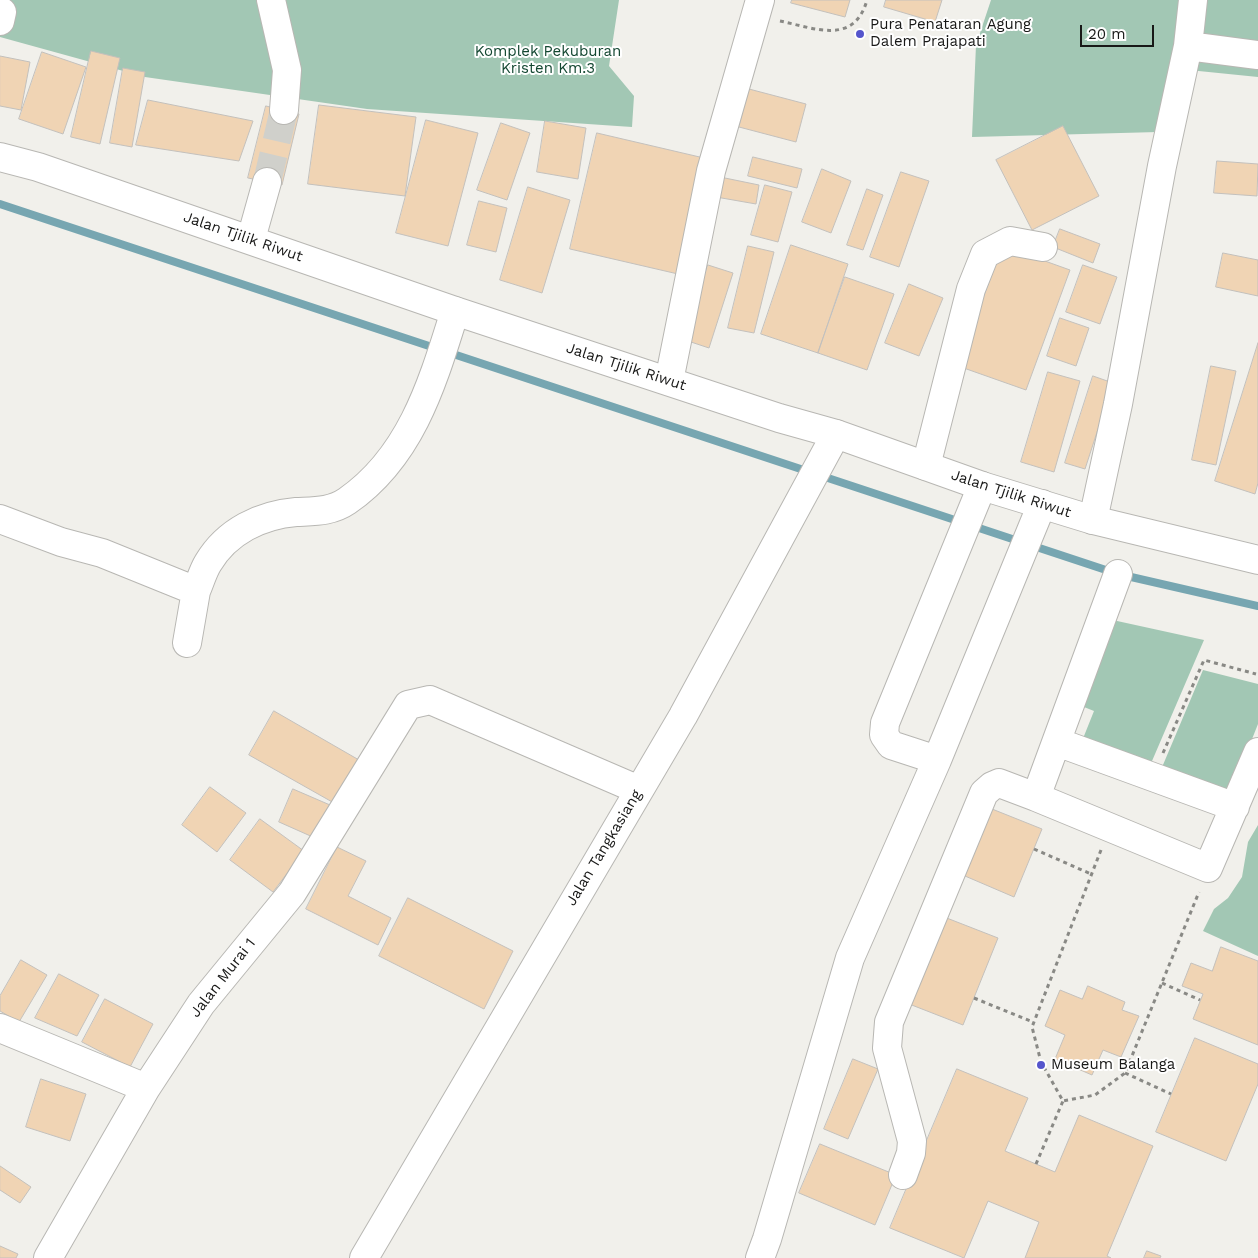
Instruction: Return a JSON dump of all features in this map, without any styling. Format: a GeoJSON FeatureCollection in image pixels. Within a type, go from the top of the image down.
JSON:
{"type":"FeatureCollection","features":[{"type":"Feature","properties":{"kind":"main road"},"geometry":{"type":"LineString","coordinates":[[271,0],[287,70],[284,110]]}},
{"type":"Feature","properties":{"kind":"main road"},"geometry":{"type":"LineString","coordinates":[[1093,520],[1118,404],[1160,176],[1188,46],[1194,0]]}},
{"type":"Feature","properties":{"kind":"main road"},"geometry":{"type":"LineString","coordinates":[[669,381],[711,171],[758,7]]}},
{"type":"Feature","properties":{"kind":"main road"},"geometry":{"type":"LineString","coordinates":[[1188,46],[1258,56]]}},
{"type":"Feature","properties":{"kind":"main road","name":"Jalan Tjilik Riwut"},"geometry":{"type":"LineString","coordinates":[[0,157],[38,167],[251,239],[455,311],[836,434],[982,486],[1093,520],[1258,560]]}},
{"type":"Feature","properties":{"kind":"main road"},"geometry":{"type":"LineString","coordinates":[[251,239],[267,182]]}},
{"type":"Feature","properties":{"kind":"main road"},"geometry":{"type":"LineString","coordinates":[[926,466],[971,289],[985,254],[1010,241],[1043,247]]}},
{"type":"Feature","properties":{"kind":"main road"},"geometry":{"type":"LineString","coordinates":[[187,643],[196,591],[208,562],[240,529],[275,514],[324,511],[336,507],[346,502],[382,468],[421,412],[431,387],[455,311]]}},
{"type":"Feature","properties":{"kind":"main road","name":"Jalan Tangkasiang"},"geometry":{"type":"LineString","coordinates":[[364,1258],[683,716],[836,434]]}},
{"type":"Feature","properties":{"kind":"main road"},"geometry":{"type":"LineString","coordinates":[[937,760],[890,745],[884,735],[885,723],[982,486]]}},
{"type":"Feature","properties":{"kind":"main road"},"geometry":{"type":"LineString","coordinates":[[760,1258],[850,958],[937,760],[1042,504]]}},
{"type":"Feature","properties":{"kind":"main road"},"geometry":{"type":"LineString","coordinates":[[0,519],[61,542],[102,553],[196,591]]}},
{"type":"Feature","properties":{"kind":"main road"},"geometry":{"type":"LineString","coordinates":[[1036,797],[1118,574]]}},
{"type":"Feature","properties":{"kind":"main road","name":"Jalan Murai 1"},"geometry":{"type":"LineString","coordinates":[[48,1258],[146,1088],[201,1004],[292,894],[408,705],[430,700],[639,790]]}},
{"type":"Feature","properties":{"kind":"main road"},"geometry":{"type":"LineString","coordinates":[[1057,742],[1235,807]]}},
{"type":"Feature","properties":{"kind":"main road"},"geometry":{"type":"LineString","coordinates":[[903,1175],[911,1152],[912,1141],[887,1048],[889,1022],[984,793],[999,783],[1208,868],[1258,752]]}},
{"type":"Feature","properties":{"kind":"main road"},"geometry":{"type":"LineString","coordinates":[[0,1028],[146,1088]]}},
{"type":"Feature","properties":{"kind":"path"},"geometry":{"type":"LineString","coordinates":[[758,7],[832,32],[852,25],[864,10],[867,0]]}},
{"type":"Feature","properties":{"kind":"path"},"geometry":{"type":"LineString","coordinates":[[1152,777],[1204,660],[1256,674]]}},
{"type":"Feature","properties":{"kind":"path"},"geometry":{"type":"LineString","coordinates":[[1063,1101],[1041,1062],[1032,1027],[1110,828]]}},
{"type":"Feature","properties":{"kind":"path"},"geometry":{"type":"LineString","coordinates":[[1034,849],[1092,874]]}},
{"type":"Feature","properties":{"kind":"path"},"geometry":{"type":"LineString","coordinates":[[1063,1101],[1095,1095],[1125,1073],[1208,868]]}},
{"type":"Feature","properties":{"kind":"path"},"geometry":{"type":"LineString","coordinates":[[1162,983],[1200,1000]]}},
{"type":"Feature","properties":{"kind":"path"},"geometry":{"type":"LineString","coordinates":[[974,998],[1033,1022]]}},
{"type":"Feature","properties":{"kind":"path"},"geometry":{"type":"LineString","coordinates":[[1125,1073],[1171,1094]]}},
{"type":"Feature","properties":{"kind":"path"},"geometry":{"type":"LineString","coordinates":[[1036,1164],[1063,1101]]}},
{"type":"Feature","properties":{"kind":"green space","name":"Komplek Pekuburan Kristen Km.3"},"geometry":{"type":"Polygon","coordinates":[[[0,0],[619,0],[609,66],[634,96],[632,127],[367,109],[145,77],[0,37],[0,0]]]}},
{"type":"Feature","properties":{"kind":"green space"},"geometry":{"type":"Polygon","coordinates":[[[991,0],[1258,0],[1258,77],[1169,68],[1158,132],[972,137],[976,45],[991,0]]]}},
{"type":"Feature","properties":{"kind":"green space"},"geometry":{"type":"Polygon","coordinates":[[[1108,619],[1204,640],[1149,768],[1082,741],[1094,711],[1079,705],[1108,619]]]}},
{"type":"Feature","properties":{"kind":"green space"},"geometry":{"type":"Polygon","coordinates":[[[1203,670],[1258,684],[1258,724],[1233,787],[1227,794],[1160,772],[1203,670]]]}},
{"type":"Feature","properties":{"kind":"green space"},"geometry":{"type":"Polygon","coordinates":[[[1258,825],[1258,956],[1203,931],[1214,909],[1228,898],[1242,877],[1248,842],[1258,825]]]}},
{"type":"Feature","properties":{"kind":"building"},"geometry":{"type":"Polygon","coordinates":[[[792,0],[850,0],[845,17],[791,3],[792,0]]]}},
{"type":"Feature","properties":{"kind":"building"},"geometry":{"type":"Polygon","coordinates":[[[886,0],[942,0],[935,22],[884,7],[886,0]]]}},
{"type":"Feature","properties":{"kind":"building"},"geometry":{"type":"Polygon","coordinates":[[[91,51],[120,58],[100,144],[71,137],[91,51]]]}},
{"type":"Feature","properties":{"kind":"building"},"geometry":{"type":"Polygon","coordinates":[[[42,52],[86,67],[63,134],[19,119],[42,52]]]}},
{"type":"Feature","properties":{"kind":"building"},"geometry":{"type":"Polygon","coordinates":[[[0,56],[30,62],[21,110],[0,106],[0,56]]]}},
{"type":"Feature","properties":{"kind":"building"},"geometry":{"type":"Polygon","coordinates":[[[123,68],[145,72],[132,147],[110,143],[123,68]]]}},
{"type":"Feature","properties":{"kind":"building"},"geometry":{"type":"Polygon","coordinates":[[[749,89],[806,104],[796,142],[739,127],[749,89]]]}},
{"type":"Feature","properties":{"kind":"building"},"geometry":{"type":"Polygon","coordinates":[[[148,100],[253,121],[239,161],[136,145],[148,100]]]}},
{"type":"Feature","properties":{"kind":"building"},"geometry":{"type":"Polygon","coordinates":[[[319,105],[416,117],[405,196],[308,184],[319,105]]]}},
{"type":"Feature","properties":{"kind":"building"},"geometry":{"type":"Polygon","coordinates":[[[266,106],[299,114],[282,185],[248,178],[266,106]]]}},
{"type":"Feature","properties":{"kind":"building"},"geometry":{"type":"Polygon","coordinates":[[[426,120],[478,133],[448,246],[396,233],[426,120]]]}},
{"type":"Feature","properties":{"kind":"building"},"geometry":{"type":"Polygon","coordinates":[[[545,121],[586,128],[578,179],[537,172],[545,121]]]}},
{"type":"Feature","properties":{"kind":"building"},"geometry":{"type":"Polygon","coordinates":[[[501,123],[530,133],[507,200],[477,190],[501,123]]]}},
{"type":"Feature","properties":{"kind":"building"},"geometry":{"type":"Polygon","coordinates":[[[1063,126],[1099,196],[1032,230],[996,160],[1063,126]]]}},
{"type":"Feature","properties":{"kind":"building"},"geometry":{"type":"Polygon","coordinates":[[[597,133],[704,158],[678,274],[570,249],[597,133]]]}},
{"type":"Feature","properties":{"kind":"building"},"geometry":{"type":"Polygon","coordinates":[[[753,157],[802,169],[797,188],[748,176],[753,157]]]}},
{"type":"Feature","properties":{"kind":"building"},"geometry":{"type":"Polygon","coordinates":[[[1217,161],[1258,164],[1257,196],[1214,193],[1217,161]]]}},
{"type":"Feature","properties":{"kind":"building"},"geometry":{"type":"Polygon","coordinates":[[[822,169],[851,181],[831,233],[802,222],[822,169]]]}},
{"type":"Feature","properties":{"kind":"building"},"geometry":{"type":"Polygon","coordinates":[[[901,172],[929,181],[899,267],[870,257],[901,172]]]}},
{"type":"Feature","properties":{"kind":"building"},"geometry":{"type":"Polygon","coordinates":[[[720,177],[759,185],[756,204],[716,197],[720,177]]]}},
{"type":"Feature","properties":{"kind":"building"},"geometry":{"type":"Polygon","coordinates":[[[765,185],[792,192],[778,242],[751,235],[765,185]]]}},
{"type":"Feature","properties":{"kind":"building"},"geometry":{"type":"Polygon","coordinates":[[[528,187],[570,200],[542,293],[500,280],[528,187]]]}},
{"type":"Feature","properties":{"kind":"building"},"geometry":{"type":"Polygon","coordinates":[[[867,189],[883,195],[863,250],[847,245],[867,189]]]}},
{"type":"Feature","properties":{"kind":"building"},"geometry":{"type":"Polygon","coordinates":[[[479,201],[507,208],[496,252],[467,245],[479,201]]]}},
{"type":"Feature","properties":{"kind":"building"},"geometry":{"type":"Polygon","coordinates":[[[1060,229],[1100,244],[1093,263],[1053,247],[1060,229]]]}},
{"type":"Feature","properties":{"kind":"building"},"geometry":{"type":"Polygon","coordinates":[[[791,245],[848,264],[818,353],[761,334],[791,245]]]}},
{"type":"Feature","properties":{"kind":"building"},"geometry":{"type":"Polygon","coordinates":[[[748,246],[774,252],[754,333],[728,328],[748,246]]]}},
{"type":"Feature","properties":{"kind":"building"},"geometry":{"type":"Polygon","coordinates":[[[1003,246],[1070,270],[1026,390],[958,366],[1003,246]]]}},
{"type":"Feature","properties":{"kind":"building"},"geometry":{"type":"Polygon","coordinates":[[[1223,253],[1258,260],[1258,296],[1216,287],[1223,253]]]}},
{"type":"Feature","properties":{"kind":"building"},"geometry":{"type":"Polygon","coordinates":[[[708,265],[733,273],[709,348],[685,340],[708,265]]]}},
{"type":"Feature","properties":{"kind":"building"},"geometry":{"type":"Polygon","coordinates":[[[1083,265],[1117,277],[1100,324],[1066,312],[1083,265]]]}},
{"type":"Feature","properties":{"kind":"building"},"geometry":{"type":"Polygon","coordinates":[[[845,277],[894,294],[867,370],[818,353],[845,277]]]}},
{"type":"Feature","properties":{"kind":"building"},"geometry":{"type":"Polygon","coordinates":[[[909,284],[943,298],[919,356],[885,343],[909,284]]]}},
{"type":"Feature","properties":{"kind":"building"},"geometry":{"type":"Polygon","coordinates":[[[1060,318],[1089,328],[1076,366],[1047,356],[1060,318]]]}},
{"type":"Feature","properties":{"kind":"building"},"geometry":{"type":"Polygon","coordinates":[[[1258,343],[1258,483],[1255,494],[1215,481],[1258,343]]]}},
{"type":"Feature","properties":{"kind":"building"},"geometry":{"type":"Polygon","coordinates":[[[1211,366],[1236,371],[1216,465],[1192,460],[1211,366]]]}},
{"type":"Feature","properties":{"kind":"building"},"geometry":{"type":"Polygon","coordinates":[[[1048,372],[1080,381],[1054,472],[1021,462],[1048,372]]]}},
{"type":"Feature","properties":{"kind":"building"},"geometry":{"type":"Polygon","coordinates":[[[1093,376],[1113,383],[1085,469],[1065,463],[1093,376]]]}},
{"type":"Feature","properties":{"kind":"building"},"geometry":{"type":"Polygon","coordinates":[[[274,711],[359,760],[334,803],[249,755],[274,711]]]}},
{"type":"Feature","properties":{"kind":"building"},"geometry":{"type":"Polygon","coordinates":[[[210,787],[246,813],[217,852],[182,825],[210,787]]]}},
{"type":"Feature","properties":{"kind":"building"},"geometry":{"type":"Polygon","coordinates":[[[293,789],[330,805],[315,838],[279,822],[293,789]]]}},
{"type":"Feature","properties":{"kind":"building"},"geometry":{"type":"Polygon","coordinates":[[[992,809],[1042,829],[1014,897],[965,876],[992,809]]]}},
{"type":"Feature","properties":{"kind":"building"},"geometry":{"type":"Polygon","coordinates":[[[260,819],[304,851],[273,892],[230,860],[260,819]]]}},
{"type":"Feature","properties":{"kind":"building"},"geometry":{"type":"Polygon","coordinates":[[[337,847],[366,861],[348,896],[391,918],[378,945],[306,909],[337,847]]]}},
{"type":"Feature","properties":{"kind":"building"},"geometry":{"type":"Polygon","coordinates":[[[408,898],[513,951],[484,1009],[379,956],[408,898]]]}},
{"type":"Feature","properties":{"kind":"building"},"geometry":{"type":"Polygon","coordinates":[[[939,915],[998,938],[963,1025],[904,1002],[939,915]]]}},
{"type":"Feature","properties":{"kind":"building"},"geometry":{"type":"Polygon","coordinates":[[[1221,947],[1258,961],[1258,1045],[1193,1019],[1203,994],[1182,986],[1191,963],[1212,971],[1221,947]]]}},
{"type":"Feature","properties":{"kind":"building"},"geometry":{"type":"Polygon","coordinates":[[[21,960],[47,975],[19,1022],[0,1011],[0,996],[21,960]]]}},
{"type":"Feature","properties":{"kind":"building"},"geometry":{"type":"Polygon","coordinates":[[[59,974],[99,995],[77,1036],[35,1018],[59,974]]]}},
{"type":"Feature","properties":{"kind":"building"},"geometry":{"type":"Polygon","coordinates":[[[1088,986],[1125,1002],[1122,1010],[1139,1016],[1121,1057],[1103,1050],[1092,1075],[1055,1059],[1065,1035],[1045,1026],[1060,990],[1082,999],[1088,986]]]}},
{"type":"Feature","properties":{"kind":"building"},"geometry":{"type":"Polygon","coordinates":[[[105,999],[153,1024],[130,1067],[82,1042],[105,999]]]}},
{"type":"Feature","properties":{"kind":"building"},"geometry":{"type":"Polygon","coordinates":[[[1195,1038],[1258,1064],[1258,1084],[1226,1161],[1156,1132],[1195,1038]]]}},
{"type":"Feature","properties":{"kind":"building"},"geometry":{"type":"Polygon","coordinates":[[[853,1059],[878,1069],[848,1139],[824,1129],[853,1059]]]}},
{"type":"Feature","properties":{"kind":"building"},"geometry":{"type":"Polygon","coordinates":[[[957,1069],[1028,1098],[1005,1151],[1055,1172],[1079,1115],[1153,1146],[1107,1256],[1111,1258],[1025,1258],[1039,1222],[988,1201],[964,1258],[890,1228],[957,1069]]]}},
{"type":"Feature","properties":{"kind":"building"},"geometry":{"type":"Polygon","coordinates":[[[41,1079],[86,1094],[70,1141],[26,1127],[41,1079]]]}},
{"type":"Feature","properties":{"kind":"building"},"geometry":{"type":"Polygon","coordinates":[[[820,1144],[896,1175],[875,1225],[799,1193],[820,1144]]]}},
{"type":"Feature","properties":{"kind":"building"},"geometry":{"type":"Polygon","coordinates":[[[0,1166],[31,1187],[20,1203],[0,1190],[0,1166]]]}},
{"type":"Feature","properties":{"kind":"building"},"geometry":{"type":"Polygon","coordinates":[[[0,1246],[18,1254],[16,1258],[0,1258],[0,1246]]]}},
{"type":"Feature","properties":{"kind":"building"},"geometry":{"type":"Polygon","coordinates":[[[1147,1251],[1161,1256],[1160,1258],[1144,1258],[1147,1251]]]}},
{"type":"Feature","properties":{"kind":"waterway"},"geometry":{"type":"LineString","coordinates":[[0,204],[1118,574],[1258,606]]}},
{"type":"Feature","properties":{"kind":"tunnel"},"geometry":{"type":"LineString","coordinates":[[267,182],[284,110]]}},
{"type":"Feature","properties":{"kind":"place","name":"Pura Penataran Agung Dalem Prajapati"},"geometry":{"type":"Point","coordinates":[860,34]}},
{"type":"Feature","properties":{"kind":"place","name":"Museum Balanga"},"geometry":{"type":"Point","coordinates":[1041,1065]}}]}
